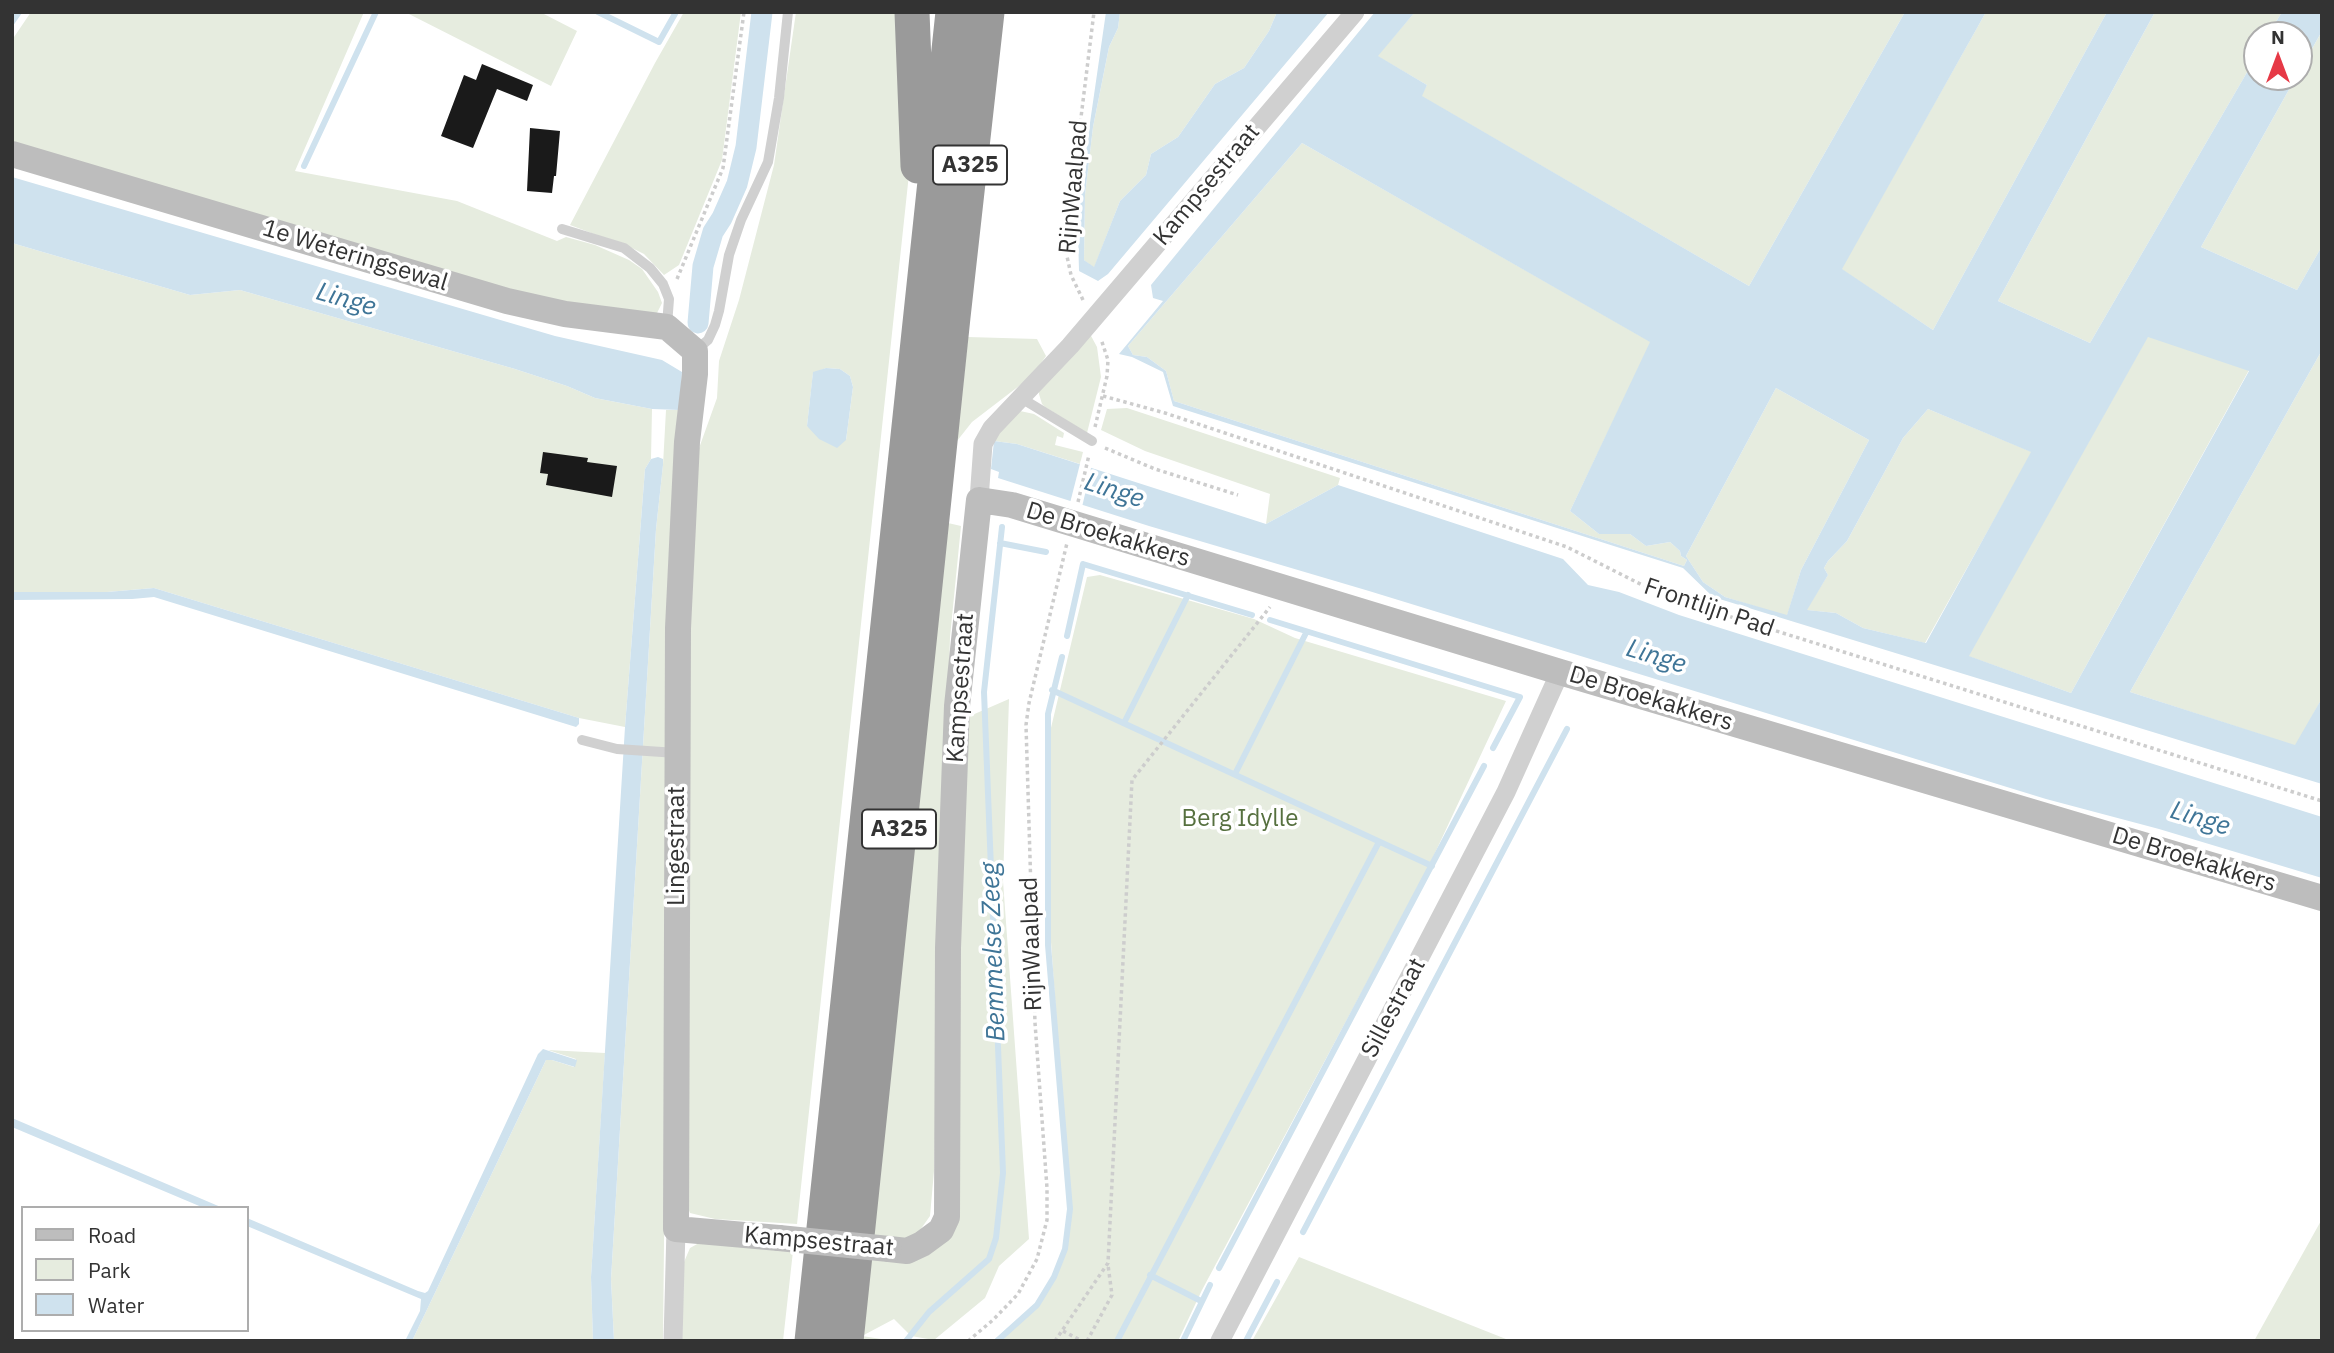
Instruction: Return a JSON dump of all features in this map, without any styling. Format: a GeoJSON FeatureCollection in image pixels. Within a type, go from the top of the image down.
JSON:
{"type":"FeatureCollection","features":[{"type":"Feature","properties":{"kind":"highway"},"geometry":{"type":"LineString","coordinates":[[912,12],[918,164],[928,232]]}},
{"type":"Feature","properties":{"kind":"highway","name":"A325"},"geometry":{"type":"LineString","coordinates":[[811,1341],[953,12]]}},
{"type":"Feature","properties":{"kind":"highway","name":"A325"},"geometry":{"type":"LineString","coordinates":[[846,1341],[987,12]]}},
{"type":"Feature","properties":{"kind":"street","name":"Kampsestraat"},"geometry":{"type":"LineString","coordinates":[[676,1229],[907,1251],[941,1230],[947,1217],[948,948],[957,706],[983,444],[992,428],[1093,319],[1354,12]]}},
{"type":"Feature","properties":{"kind":"street","name":"1e Weteringsewal"},"geometry":{"type":"LineString","coordinates":[[12,154],[507,301],[565,314],[667,327]]}},
{"type":"Feature","properties":{"kind":"street"},"geometry":{"type":"LineString","coordinates":[[667,327],[695,351]]}},
{"type":"Feature","properties":{"kind":"street","name":"Lingestraat"},"geometry":{"type":"LineString","coordinates":[[673,1341],[676,1229],[678,628],[687,442],[695,351]]}},
{"type":"Feature","properties":{"kind":"street","name":"De Broekakkers"},"geometry":{"type":"LineString","coordinates":[[979,500],[1074,515],[1285,589],[2322,898]]}},
{"type":"Feature","properties":{"kind":"street","name":"Sillestraat"},"geometry":{"type":"LineString","coordinates":[[1220,1341],[1506,792],[1560,672]]}},
{"type":"Feature","properties":{"kind":"lane"},"geometry":{"type":"LineString","coordinates":[[695,351],[708,340],[715,325],[729,255],[741,220],[768,162],[779,98],[788,12]]}},
{"type":"Feature","properties":{"kind":"lane"},"geometry":{"type":"LineString","coordinates":[[562,229],[624,248],[650,268],[663,284],[669,299],[667,327]]}},
{"type":"Feature","properties":{"kind":"lane"},"geometry":{"type":"LineString","coordinates":[[1021,398],[1092,441]]}},
{"type":"Feature","properties":{"kind":"lane"},"geometry":{"type":"LineString","coordinates":[[582,740],[617,748],[677,754]]}},
{"type":"Feature","properties":{"kind":"path"},"geometry":{"type":"LineString","coordinates":[[669,299],[723,168],[744,12]]}},
{"type":"Feature","properties":{"kind":"path","name":"RijnWaalpad"},"geometry":{"type":"LineString","coordinates":[[1094,12],[1065,247],[1071,275],[1093,319],[1108,360],[1103,396]]}},
{"type":"Feature","properties":{"kind":"path","name":"Frontlijn Pad"},"geometry":{"type":"LineString","coordinates":[[1103,396],[1165,413],[1567,547],[1664,596],[2322,801]]}},
{"type":"Feature","properties":{"kind":"path"},"geometry":{"type":"LineString","coordinates":[[1092,441],[1155,469],[1238,495]]}},
{"type":"Feature","properties":{"kind":"path","name":"RijnWaalpad"},"geometry":{"type":"LineString","coordinates":[[968,1341],[1018,1294],[1037,1259],[1047,1220],[1035,1023],[1026,725],[1029,702],[1087,462]]}},
{"type":"Feature","properties":{"kind":"path"},"geometry":{"type":"LineString","coordinates":[[1063,1331],[1084,1341],[1112,1295],[1108,1263],[1132,780],[1285,589]]}},
{"type":"Feature","properties":{"kind":"path"},"geometry":{"type":"LineString","coordinates":[[1055,1341],[1108,1263]]}},
{"type":"Feature","properties":{"kind":"green space"},"geometry":{"type":"Polygon","coordinates":[[[31,12],[364,12],[295,171],[457,201],[557,241],[566,237],[595,245],[629,260],[642,269],[658,292],[662,303],[657,313],[557,306],[12,144],[12,40],[31,12]]]}},
{"type":"Feature","properties":{"kind":"green space"},"geometry":{"type":"Polygon","coordinates":[[[405,12],[540,12],[577,31],[551,86],[405,12]]]}},
{"type":"Feature","properties":{"kind":"green space"},"geometry":{"type":"Polygon","coordinates":[[[684,12],[741,12],[722,160],[679,265],[664,275],[644,254],[570,225],[684,12]]]}},
{"type":"Feature","properties":{"kind":"green space"},"geometry":{"type":"Polygon","coordinates":[[[796,12],[904,12],[914,127],[797,1224],[715,1219],[690,1213],[686,1203],[684,1009],[693,465],[717,398],[719,361],[739,300],[774,165],[796,12]],[[826,368],[813,373],[807,426],[846,440],[853,387],[850,376],[840,369],[826,368]]]}},
{"type":"Feature","properties":{"kind":"green space"},"geometry":{"type":"Polygon","coordinates":[[[1120,12],[1277,12],[1269,31],[1244,68],[1215,84],[1178,137],[1151,154],[1146,175],[1120,201],[1094,268],[1084,260],[1085,195],[1093,127],[1109,47],[1118,28],[1120,12]]]}},
{"type":"Feature","properties":{"kind":"green space"},"geometry":{"type":"Polygon","coordinates":[[[1415,12],[1905,12],[1749,286],[1421,96],[1427,85],[1377,56],[1415,12]]]}},
{"type":"Feature","properties":{"kind":"green space"},"geometry":{"type":"Polygon","coordinates":[[[1986,12],[2107,12],[1933,330],[1841,269],[1986,12]]]}},
{"type":"Feature","properties":{"kind":"green space"},"geometry":{"type":"Polygon","coordinates":[[[2155,12],[2282,12],[2277,21],[2243,21],[2243,79],[2090,343],[1998,301],[2155,12]]]}},
{"type":"Feature","properties":{"kind":"green space"},"geometry":{"type":"Polygon","coordinates":[[[2322,31],[2322,246],[2297,290],[2201,247],[2288,91],[2313,91],[2313,47],[2322,31]]]}},
{"type":"Feature","properties":{"kind":"green space"},"geometry":{"type":"Polygon","coordinates":[[[1302,143],[1651,342],[1570,511],[1599,534],[1630,534],[1646,546],[1670,542],[1687,560],[1684,566],[1174,401],[1166,371],[1147,357],[1133,355],[1128,346],[1302,143]]]}},
{"type":"Feature","properties":{"kind":"green space"},"geometry":{"type":"Polygon","coordinates":[[[12,243],[190,295],[240,290],[515,369],[595,398],[652,409],[651,459],[645,469],[625,727],[579,718],[154,588],[107,592],[12,592],[12,243]]]}},
{"type":"Feature","properties":{"kind":"green space"},"geometry":{"type":"Polygon","coordinates":[[[1090,334],[1097,347],[1101,377],[1087,433],[1045,407],[1039,389],[1090,334]]]}},
{"type":"Feature","properties":{"kind":"green space"},"geometry":{"type":"Polygon","coordinates":[[[2148,336],[2249,370],[2071,693],[1968,656],[2148,336]]]}},
{"type":"Feature","properties":{"kind":"green space"},"geometry":{"type":"Polygon","coordinates":[[[968,337],[1037,339],[1046,356],[1032,376],[972,422],[957,441],[968,337]]]}},
{"type":"Feature","properties":{"kind":"green space"},"geometry":{"type":"Polygon","coordinates":[[[2322,350],[2322,698],[2296,746],[2130,692],[2322,350]]]}},
{"type":"Feature","properties":{"kind":"green space"},"geometry":{"type":"Polygon","coordinates":[[[1776,388],[1869,440],[1801,570],[1787,616],[1725,597],[1703,582],[1686,556],[1776,388]]]}},
{"type":"Feature","properties":{"kind":"green space"},"geometry":{"type":"Polygon","coordinates":[[[1127,408],[1340,478],[1338,485],[1266,524],[1270,494],[1145,451],[1101,430],[1107,409],[1127,408]]]}},
{"type":"Feature","properties":{"kind":"green space"},"geometry":{"type":"Polygon","coordinates":[[[1928,409],[2032,452],[1925,643],[1863,628],[1836,613],[1806,610],[1828,575],[1824,568],[1828,561],[1847,541],[1903,438],[1928,409]]]}},
{"type":"Feature","properties":{"kind":"green space"},"geometry":{"type":"Polygon","coordinates":[[[666,410],[680,410],[669,748],[663,1341],[614,1341],[611,1279],[656,529],[666,410]]]}},
{"type":"Feature","properties":{"kind":"green space"},"geometry":{"type":"Polygon","coordinates":[[[1020,411],[1034,414],[1064,433],[1063,438],[1057,436],[1055,445],[1083,452],[1080,464],[1017,444],[994,441],[996,433],[1020,411]]]}},
{"type":"Feature","properties":{"kind":"green space"},"geometry":{"type":"Polygon","coordinates":[[[948,523],[961,526],[950,637],[934,1171],[930,1216],[918,1233],[904,1242],[872,1239],[948,523]]]}},
{"type":"Feature","properties":{"kind":"green space","name":"Berg Idylle"},"geometry":{"type":"Polygon","coordinates":[[[1100,575],[1254,619],[1295,638],[1506,701],[1427,870],[1202,1290],[1178,1341],[1000,1341],[1038,1306],[1055,1278],[1066,1249],[1070,1210],[1051,942],[1050,732],[1087,577],[1100,575]]]}},
{"type":"Feature","properties":{"kind":"green space"},"geometry":{"type":"Polygon","coordinates":[[[1009,699],[1003,881],[1029,1239],[999,1266],[985,1298],[934,1340],[911,1336],[894,1319],[862,1336],[894,1341],[861,1341],[870,1258],[897,1260],[958,1207],[963,719],[1009,699]]]}},
{"type":"Feature","properties":{"kind":"green space"},"geometry":{"type":"Polygon","coordinates":[[[548,1050],[605,1053],[591,1277],[593,1341],[412,1341],[546,1060],[574,1067],[576,1059],[548,1050]]]}},
{"type":"Feature","properties":{"kind":"green space"},"geometry":{"type":"Polygon","coordinates":[[[2322,1219],[2322,1341],[2254,1341],[2322,1219]]]}},
{"type":"Feature","properties":{"kind":"green space"},"geometry":{"type":"Polygon","coordinates":[[[699,1243],[793,1251],[783,1341],[682,1341],[684,1262],[690,1248],[699,1243]]]}},
{"type":"Feature","properties":{"kind":"green space"},"geometry":{"type":"Polygon","coordinates":[[[1299,1257],[1511,1341],[1252,1341],[1299,1257]]]}},
{"type":"Feature","properties":{"kind":"water"},"geometry":{"type":"Polygon","coordinates":[[[1106,12],[1120,12],[1118,28],[1109,47],[1093,127],[1085,195],[1084,260],[1094,267],[1120,201],[1146,175],[1151,154],[1178,137],[1215,84],[1244,68],[1269,31],[1277,12],[1329,12],[1108,274],[1098,281],[1079,271],[1078,233],[1082,178],[1106,12]]]}},
{"type":"Feature","properties":{"kind":"water"},"geometry":{"type":"Polygon","coordinates":[[[1375,12],[1415,12],[1378,56],[1427,85],[1422,96],[1749,286],[1905,12],[1986,12],[1842,269],[1933,330],[2107,12],[2155,12],[1998,301],[2090,343],[2243,79],[2243,91],[2288,91],[2201,247],[2297,290],[2322,246],[2322,350],[2130,692],[2295,745],[2322,698],[2322,784],[1713,597],[1683,568],[1173,406],[1163,372],[1132,357],[1119,354],[1163,301],[1153,298],[1151,285],[1375,12]],[[1302,143],[1128,346],[1133,355],[1147,357],[1166,371],[1174,401],[1684,566],[1687,560],[1670,542],[1646,546],[1630,534],[1599,534],[1570,511],[1650,342],[1302,143]],[[2148,337],[1969,656],[2071,693],[2249,371],[2148,337]],[[1776,388],[1686,556],[1703,582],[1725,597],[1787,615],[1801,570],[1869,440],[1776,388]],[[1928,409],[1903,438],[1847,541],[1828,561],[1824,568],[1828,575],[1807,610],[1836,613],[1863,628],[1926,643],[2031,452],[1928,409]]]}},
{"type":"Feature","properties":{"kind":"water"},"geometry":{"type":"Polygon","coordinates":[[[2282,12],[2322,12],[2322,31],[2313,47],[2313,21],[2277,21],[2282,12]]]}},
{"type":"Feature","properties":{"kind":"water","name":"Linge"},"geometry":{"type":"Polygon","coordinates":[[[12,177],[555,336],[662,360],[682,372],[680,410],[652,409],[595,398],[515,369],[240,290],[190,295],[12,243],[12,177]]]}},
{"type":"Feature","properties":{"kind":"water"},"geometry":{"type":"Polygon","coordinates":[[[826,368],[840,369],[850,376],[853,387],[846,440],[837,448],[819,439],[807,426],[813,372],[826,368]]]}},
{"type":"Feature","properties":{"kind":"water","name":"Linge"},"geometry":{"type":"Polygon","coordinates":[[[994,441],[1017,444],[1266,524],[1338,485],[1563,559],[1588,585],[1619,592],[1679,615],[2322,817],[2322,878],[2159,829],[2046,799],[998,478],[999,472],[991,469],[994,441]]]}},
{"type":"Feature","properties":{"kind":"water"},"geometry":{"type":"Polygon","coordinates":[[[651,459],[663,459],[663,465],[656,529],[611,1279],[614,1341],[593,1341],[591,1277],[625,727],[645,469],[651,459]]]}},
{"type":"Feature","properties":{"kind":"water"},"geometry":{"type":"Polygon","coordinates":[[[154,588],[579,718],[579,724],[576,727],[154,597],[12,600],[12,592],[107,592],[154,588]]]}},
{"type":"Feature","properties":{"kind":"water"},"geometry":{"type":"Polygon","coordinates":[[[543,1049],[577,1060],[575,1067],[546,1060],[412,1341],[405,1341],[420,1311],[421,1299],[248,1226],[248,1218],[425,1293],[538,1054],[543,1049]]]}},
{"type":"Feature","properties":{"kind":"water"},"geometry":{"type":"Polygon","coordinates":[[[12,1118],[218,1206],[199,1206],[12,1127],[12,1118]]]}},
{"type":"Feature","properties":{"kind":"pier"},"geometry":{"type":"Polygon","coordinates":[[[1081,460],[1092,464],[1082,507],[1070,503],[1081,460]]]}},
{"type":"Feature","properties":{"kind":"building"},"geometry":{"type":"Polygon","coordinates":[[[482,64],[533,85],[527,101],[497,89],[473,148],[441,136],[464,75],[476,80],[482,64]]]}},
{"type":"Feature","properties":{"kind":"building"},"geometry":{"type":"Polygon","coordinates":[[[530,128],[560,131],[552,193],[527,191],[530,128]]]}},
{"type":"Feature","properties":{"kind":"building"},"geometry":{"type":"Polygon","coordinates":[[[543,452],[588,458],[587,462],[617,466],[612,497],[546,485],[548,474],[540,473],[543,452]]]}},
{"type":"Feature","properties":{"kind":"waterway"},"geometry":{"type":"LineString","coordinates":[[12,22],[19,12]]}},
{"type":"Feature","properties":{"kind":"waterway"},"geometry":{"type":"LineString","coordinates":[[304,166],[376,12]]}},
{"type":"Feature","properties":{"kind":"waterway"},"geometry":{"type":"LineString","coordinates":[[598,12],[659,42],[676,12]]}},
{"type":"Feature","properties":{"kind":"waterway"},"geometry":{"type":"LineString","coordinates":[[698,323],[703,266],[713,232],[737,184],[746,147],[762,12]]}},
{"type":"Feature","properties":{"kind":"waterway","name":"Bemmelse Zeeg"},"geometry":{"type":"LineString","coordinates":[[906,1341],[929,1312],[989,1259],[996,1238],[1003,1173],[984,692],[1002,527]]}},
{"type":"Feature","properties":{"kind":"waterway"},"geometry":{"type":"LineString","coordinates":[[1000,543],[1046,552]]}},
{"type":"Feature","properties":{"kind":"waterway"},"geometry":{"type":"LineString","coordinates":[[1067,636],[1083,564],[1252,615]]}},
{"type":"Feature","properties":{"kind":"waterway"},"geometry":{"type":"LineString","coordinates":[[1124,723],[1188,595]]}},
{"type":"Feature","properties":{"kind":"waterway"},"geometry":{"type":"LineString","coordinates":[[1270,620],[1520,697],[1493,748]]}},
{"type":"Feature","properties":{"kind":"waterway"},"geometry":{"type":"LineString","coordinates":[[1235,774],[1306,633]]}},
{"type":"Feature","properties":{"kind":"waterway"},"geometry":{"type":"LineString","coordinates":[[997,1341],[1037,1305],[1054,1277],[1065,1249],[1070,1209],[1048,945],[1048,714],[1062,657]]}},
{"type":"Feature","properties":{"kind":"waterway"},"geometry":{"type":"LineString","coordinates":[[1052,690],[1432,866]]}},
{"type":"Feature","properties":{"kind":"waterway"},"geometry":{"type":"LineString","coordinates":[[1303,1232],[1567,729]]}},
{"type":"Feature","properties":{"kind":"waterway"},"geometry":{"type":"LineString","coordinates":[[1219,1268],[1484,766]]}},
{"type":"Feature","properties":{"kind":"waterway"},"geometry":{"type":"LineString","coordinates":[[1117,1341],[1379,842]]}},
{"type":"Feature","properties":{"kind":"waterway"},"geometry":{"type":"LineString","coordinates":[[1150,1275],[1201,1301]]}},
{"type":"Feature","properties":{"kind":"waterway"},"geometry":{"type":"LineString","coordinates":[[1246,1341],[1277,1282]]}},
{"type":"Feature","properties":{"kind":"waterway"},"geometry":{"type":"LineString","coordinates":[[1183,1341],[1210,1285]]}}]}
